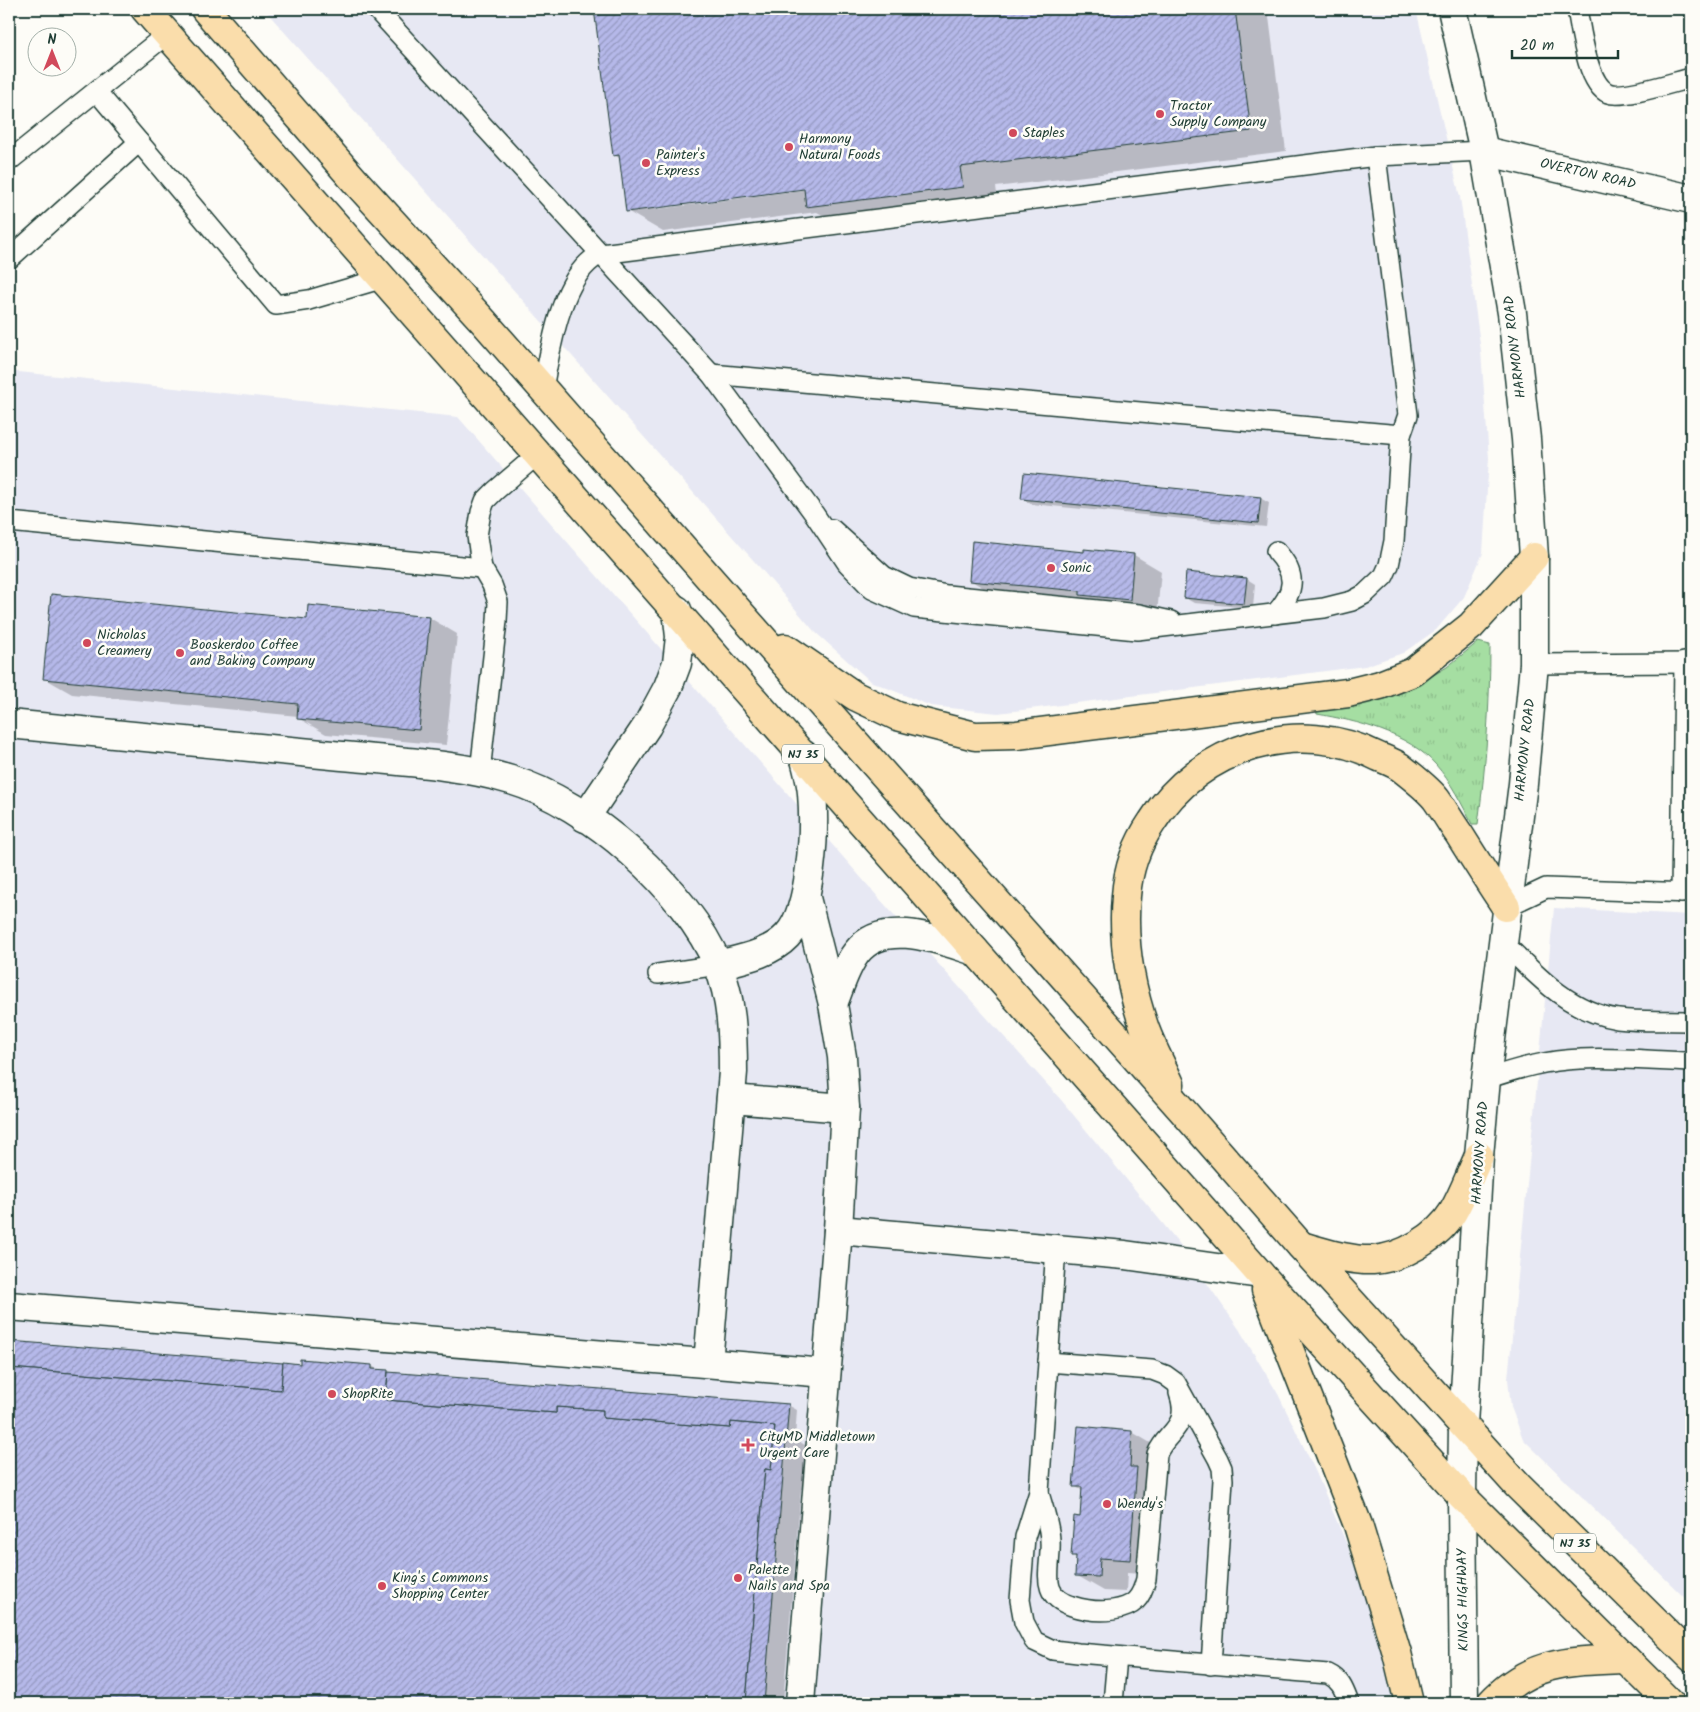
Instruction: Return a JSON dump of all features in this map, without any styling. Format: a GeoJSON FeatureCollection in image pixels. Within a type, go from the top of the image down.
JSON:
{"type":"FeatureCollection","features":[{"type":"Feature","properties":{"kind":"highway","name":"NJ 35"},"geometry":{"type":"LineString","coordinates":[[146,9],[1260,1274],[1462,1496],[1670,1703]]}},
{"type":"Feature","properties":{"kind":"highway","name":"NJ 35"},"geometry":{"type":"LineString","coordinates":[[205,9],[355,181],[484,322],[1301,1246],[1518,1486],[1691,1657]]}},
{"type":"Feature","properties":{"kind":"highway"},"geometry":{"type":"LineString","coordinates":[[749,623],[855,696],[897,716],[975,736],[1017,735],[1348,692],[1380,685],[1413,672],[1471,626],[1534,557]]}},
{"type":"Feature","properties":{"kind":"highway"},"geometry":{"type":"LineString","coordinates":[[1182,1110],[1146,1030],[1133,991],[1125,944],[1126,894],[1132,861],[1141,839],[1161,807],[1183,783],[1220,758],[1256,744],[1294,738],[1338,742],[1361,748],[1399,766],[1435,798],[1506,907]]}},
{"type":"Feature","properties":{"kind":"highway"},"geometry":{"type":"LineString","coordinates":[[1301,1246],[1351,1258],[1373,1260],[1395,1255],[1416,1245],[1437,1232],[1453,1213],[1479,1156]]}},
{"type":"Feature","properties":{"kind":"highway"},"geometry":{"type":"LineString","coordinates":[[1260,1274],[1358,1525],[1397,1653],[1410,1703]]}},
{"type":"Feature","properties":{"kind":"highway"},"geometry":{"type":"LineString","coordinates":[[1491,1703],[1503,1689],[1525,1675],[1551,1666],[1585,1660],[1624,1659]]}},
{"type":"Feature","properties":{"kind":"street","name":"HARMONY ROAD"},"geometry":{"type":"LineString","coordinates":[[1452,9],[1484,150],[1512,313],[1526,439],[1534,557],[1534,664],[1523,784],[1506,907],[1479,1156],[1463,1425],[1462,1496]]}},
{"type":"Feature","properties":{"kind":"street","name":"OVERTON ROAD"},"geometry":{"type":"LineString","coordinates":[[1484,150],[1691,199]]}},
{"type":"Feature","properties":{"kind":"street"},"geometry":{"type":"LineString","coordinates":[[585,818],[648,726],[668,687],[677,664],[680,637],[677,610]]}},
{"type":"Feature","properties":{"kind":"street"},"geometry":{"type":"LineString","coordinates":[[9,724],[480,772],[512,780],[539,790],[611,835],[633,854],[666,887],[687,912],[704,939],[718,965],[731,1015],[733,1042],[731,1099],[708,1363]]}},
{"type":"Feature","properties":{"kind":"street"},"geometry":{"type":"LineString","coordinates":[[718,965],[747,958],[763,951],[786,937],[799,918],[806,898],[813,825],[812,791],[804,755]]}},
{"type":"Feature","properties":{"kind":"street"},"geometry":{"type":"LineString","coordinates":[[800,1703],[838,1230],[845,1108],[842,1057],[833,1004],[806,898]]}},
{"type":"Feature","properties":{"kind":"street"},"geometry":{"type":"LineString","coordinates":[[833,1004],[847,968],[857,951],[867,942],[879,936],[909,934],[927,937],[975,951]]}},
{"type":"Feature","properties":{"kind":"street"},"geometry":{"type":"LineString","coordinates":[[731,1099],[845,1108]]}},
{"type":"Feature","properties":{"kind":"street"},"geometry":{"type":"LineString","coordinates":[[838,1230],[1163,1259],[1260,1274]]}},
{"type":"Feature","properties":{"kind":"street"},"geometry":{"type":"LineString","coordinates":[[9,1306],[826,1372]]}},
{"type":"Feature","properties":{"kind":"street","name":"KINGS HIGHWAY"},"geometry":{"type":"LineString","coordinates":[[1462,1496],[1464,1703]]}},
{"type":"Feature","properties":{"kind":"lane"},"geometry":{"type":"LineString","coordinates":[[376,9],[711,374],[816,515],[880,573],[894,582],[909,588],[947,595],[1139,614],[1185,624],[1338,605],[1365,594],[1384,576],[1392,554],[1401,435],[1408,415],[1376,156]]}},
{"type":"Feature","properties":{"kind":"lane"},"geometry":{"type":"LineString","coordinates":[[1577,9],[1591,72],[1597,84],[1608,93],[1623,95],[1691,78]]}},
{"type":"Feature","properties":{"kind":"lane"},"geometry":{"type":"LineString","coordinates":[[9,162],[168,34]]}},
{"type":"Feature","properties":{"kind":"lane"},"geometry":{"type":"LineString","coordinates":[[97,92],[276,304],[309,300],[384,278]]}},
{"type":"Feature","properties":{"kind":"lane"},"geometry":{"type":"LineString","coordinates":[[9,259],[139,142]]}},
{"type":"Feature","properties":{"kind":"lane"},"geometry":{"type":"LineString","coordinates":[[543,389],[557,323],[570,288],[588,263],[601,254],[1376,156],[1484,150]]}},
{"type":"Feature","properties":{"kind":"lane"},"geometry":{"type":"LineString","coordinates":[[711,374],[1401,435]]}},
{"type":"Feature","properties":{"kind":"lane"},"geometry":{"type":"LineString","coordinates":[[480,772],[498,602],[492,585],[482,568],[477,536],[481,512],[485,501],[538,454]]}},
{"type":"Feature","properties":{"kind":"lane"},"geometry":{"type":"LineString","coordinates":[[9,522],[482,568]]}},
{"type":"Feature","properties":{"kind":"lane"},"geometry":{"type":"LineString","coordinates":[[1275,614],[1289,596],[1291,582],[1288,567],[1276,551]]}},
{"type":"Feature","properties":{"kind":"lane"},"geometry":{"type":"LineString","coordinates":[[1506,907],[1546,888],[1686,893],[1687,663],[1534,664]]}},
{"type":"Feature","properties":{"kind":"lane"},"geometry":{"type":"LineString","coordinates":[[1502,941],[1546,984],[1570,1002],[1596,1014],[1618,1019],[1691,1021]]}},
{"type":"Feature","properties":{"kind":"lane"},"geometry":{"type":"LineString","coordinates":[[658,974],[718,965]]}},
{"type":"Feature","properties":{"kind":"lane"},"geometry":{"type":"LineString","coordinates":[[1486,1079],[1517,1069],[1545,1063],[1580,1059],[1691,1062]]}},
{"type":"Feature","properties":{"kind":"lane"},"geometry":{"type":"LineString","coordinates":[[1056,1248],[1039,1492],[1025,1537],[1020,1600],[1024,1622],[1034,1641],[1053,1650],[1328,1674],[1337,1678],[1343,1687],[1349,1703]]}},
{"type":"Feature","properties":{"kind":"lane"},"geometry":{"type":"LineString","coordinates":[[1048,1362],[1152,1370],[1165,1376],[1176,1383],[1218,1459],[1222,1468],[1223,1480],[1211,1664]]}},
{"type":"Feature","properties":{"kind":"lane"},"geometry":{"type":"LineString","coordinates":[[1039,1492],[1050,1541],[1049,1575],[1051,1589],[1055,1597],[1061,1602],[1093,1611],[1125,1608],[1133,1604],[1140,1598],[1146,1579],[1157,1454],[1160,1448],[1176,1431],[1180,1421],[1181,1398],[1176,1383]]}},
{"type":"Feature","properties":{"kind":"lane"},"geometry":{"type":"LineString","coordinates":[[1114,1703],[1117,1657]]}},
{"type":"Feature","properties":{"kind":"shaded area"},"geometry":{"type":"Polygon","coordinates":[[[264,9],[1416,9],[1460,197],[1481,351],[1489,458],[1483,553],[1464,597],[1436,630],[1403,653],[1365,666],[998,713],[931,706],[870,681],[814,631],[264,9]]]}},
{"type":"Feature","properties":{"kind":"shaded area","name":"King's Commons Shopping Center"},"geometry":{"type":"Polygon","coordinates":[[[9,371],[458,417],[878,897],[1062,1101],[1178,1242],[1239,1329],[1278,1394],[1314,1468],[1348,1547],[1377,1633],[1395,1703],[9,1703],[9,371]]]}},
{"type":"Feature","properties":{"kind":"shaded area"},"geometry":{"type":"Polygon","coordinates":[[[1554,908],[1691,915],[1691,1604],[1523,1439],[1511,1407],[1508,1379],[1554,908]]]}},
{"type":"Feature","properties":{"kind":"green space"},"geometry":{"type":"Polygon","coordinates":[[[1478,642],[1490,645],[1489,690],[1481,802],[1478,824],[1472,824],[1447,779],[1424,754],[1397,737],[1381,730],[1349,720],[1317,714],[1316,708],[1420,683],[1447,667],[1478,642]]]}},
{"type":"Feature","properties":{"kind":"building"},"geometry":{"type":"Polygon","coordinates":[[[594,9],[1235,9],[1251,131],[960,167],[963,187],[806,207],[804,189],[626,212],[619,155],[613,156],[594,9]]]}},
{"type":"Feature","properties":{"kind":"building"},"geometry":{"type":"Polygon","coordinates":[[[1024,473],[1261,497],[1258,523],[1021,499],[1024,473]]]}},
{"type":"Feature","properties":{"kind":"building","name":"Sonic"},"geometry":{"type":"Polygon","coordinates":[[[972,541],[1084,552],[1084,549],[1134,554],[1130,600],[1080,595],[1080,591],[969,581],[972,541]]]}},
{"type":"Feature","properties":{"kind":"building"},"geometry":{"type":"Polygon","coordinates":[[[1186,572],[1247,578],[1244,604],[1184,598],[1186,572]]]}},
{"type":"Feature","properties":{"kind":"building"},"geometry":{"type":"Polygon","coordinates":[[[51,594],[307,619],[308,605],[430,617],[419,730],[297,719],[298,704],[43,679],[51,594]]]}},
{"type":"Feature","properties":{"kind":"building"},"geometry":{"type":"Polygon","coordinates":[[[9,1341],[283,1363],[281,1390],[9,1368],[9,1341]]]}},
{"type":"Feature","properties":{"kind":"building","name":"King's Commons Shopping Center"},"geometry":{"type":"Polygon","coordinates":[[[300,1359],[372,1365],[372,1369],[388,1370],[386,1400],[556,1413],[556,1407],[603,1410],[603,1418],[730,1428],[731,1422],[775,1426],[771,1470],[765,1469],[746,1703],[9,1703],[9,1368],[281,1390],[283,1362],[300,1364],[300,1359]]]}},
{"type":"Feature","properties":{"kind":"building"},"geometry":{"type":"Polygon","coordinates":[[[388,1372],[789,1404],[764,1703],[746,1703],[765,1469],[771,1470],[775,1426],[731,1422],[730,1428],[603,1418],[603,1410],[556,1407],[556,1413],[386,1400],[388,1372]]]}},
{"type":"Feature","properties":{"kind":"building"},"geometry":{"type":"Polygon","coordinates":[[[1078,1426],[1132,1431],[1130,1467],[1137,1467],[1130,1560],[1100,1558],[1099,1577],[1075,1576],[1076,1556],[1071,1556],[1074,1516],[1080,1517],[1082,1487],[1073,1487],[1078,1426]]]}},
{"type":"Feature","properties":{"kind":"place","name":"Tractor Supply Company"},"geometry":{"type":"Point","coordinates":[1160,114]}},
{"type":"Feature","properties":{"kind":"place","name":"Staples"},"geometry":{"type":"Point","coordinates":[1013,133]}},
{"type":"Feature","properties":{"kind":"place","name":"Harmony Natural Foods"},"geometry":{"type":"Point","coordinates":[789,147]}},
{"type":"Feature","properties":{"kind":"place","name":"Painter's Express"},"geometry":{"type":"Point","coordinates":[646,163]}},
{"type":"Feature","properties":{"kind":"place","name":"Sonic"},"geometry":{"type":"Point","coordinates":[1051,568]}},
{"type":"Feature","properties":{"kind":"place","name":"Nicholas Creamery"},"geometry":{"type":"Point","coordinates":[87,643]}},
{"type":"Feature","properties":{"kind":"place","name":"Booskerdoo Coffee and Baking Company"},"geometry":{"type":"Point","coordinates":[180,653]}},
{"type":"Feature","properties":{"kind":"place","name":"ShopRite"},"geometry":{"type":"Point","coordinates":[332,1394]}},
{"type":"Feature","properties":{"kind":"place","name":"CityMD Middletown Urgent Care"},"geometry":{"type":"Point","coordinates":[748,1445]}},
{"type":"Feature","properties":{"kind":"place","name":"Wendy's"},"geometry":{"type":"Point","coordinates":[1107,1504]}},
{"type":"Feature","properties":{"kind":"place","name":"Palette Nails and Spa"},"geometry":{"type":"Point","coordinates":[738,1578]}},
{"type":"Feature","properties":{"kind":"place","name":"King's Commons Shopping Center"},"geometry":{"type":"Point","coordinates":[382,1586]}}]}
